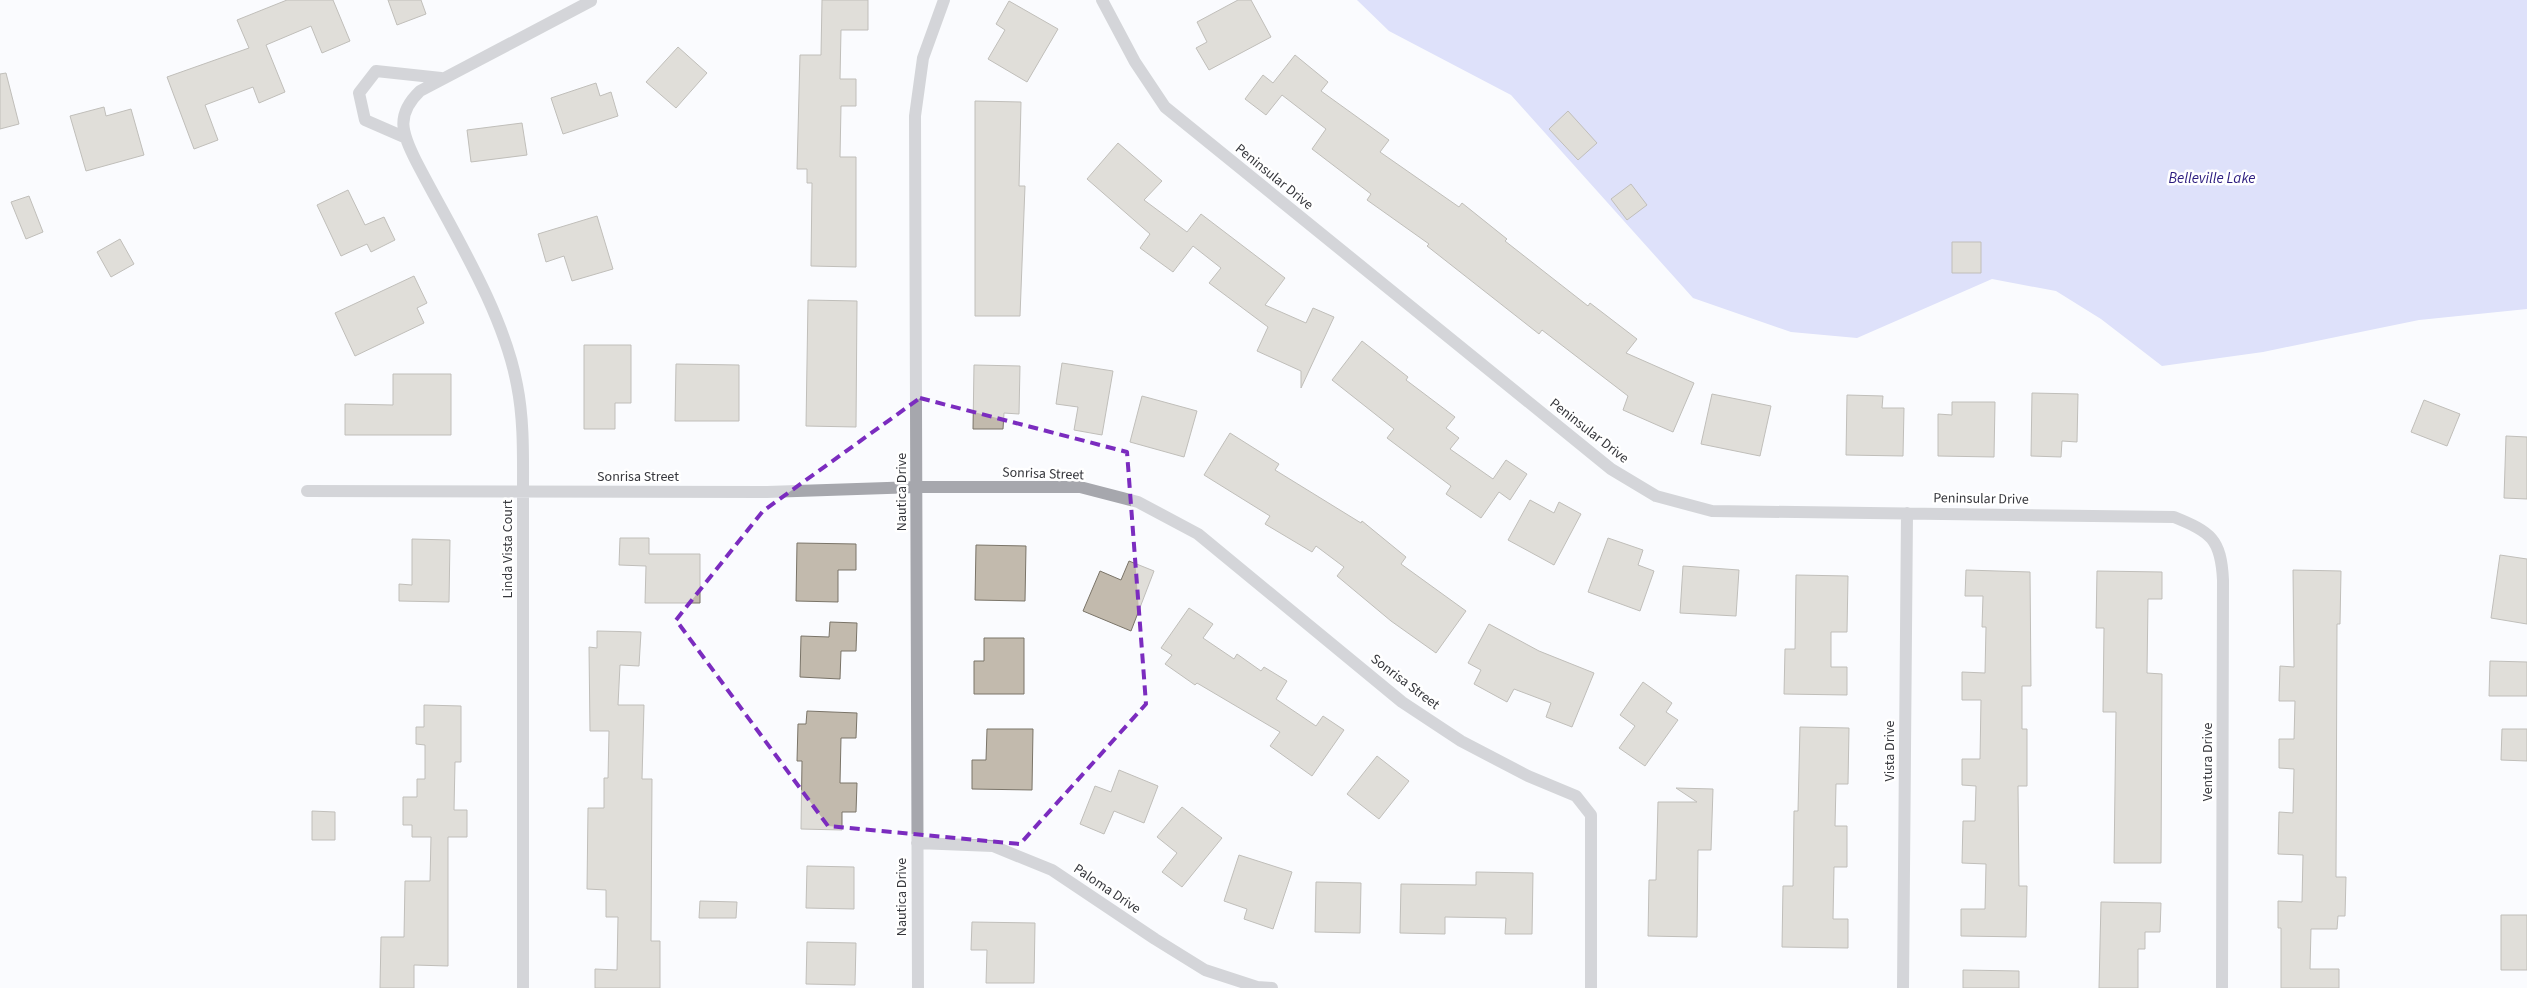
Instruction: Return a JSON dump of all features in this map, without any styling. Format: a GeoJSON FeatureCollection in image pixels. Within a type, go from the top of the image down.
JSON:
{"type":"FeatureCollection","features":[{"type":"Feature","properties":{"kind":"street","name":"Nautica Drive"},"geometry":{"type":"LineString","coordinates":[[918,988],[915,116],[923,58],[944,0]]}},
{"type":"Feature","properties":{"kind":"street","name":"Peninsular Drive"},"geometry":{"type":"LineString","coordinates":[[1102,0],[1135,62],[1164,107],[1611,469],[1656,496],[1712,511],[2174,517],[2198,527],[2213,539]]}},
{"type":"Feature","properties":{"kind":"street"},"geometry":{"type":"LineString","coordinates":[[441,78],[376,71],[360,93],[365,120],[404,137],[403,121],[411,99],[420,91],[441,78],[591,1]]}},
{"type":"Feature","properties":{"kind":"street","name":"Linda Vista Court"},"geometry":{"type":"LineString","coordinates":[[404,137],[493,310],[508,349],[521,413],[523,491],[523,988]]}},
{"type":"Feature","properties":{"kind":"street","name":"Sonrisa Street"},"geometry":{"type":"LineString","coordinates":[[307,491],[767,492],[917,487],[1080,488],[1138,502],[1198,534],[1402,702],[1461,741],[1528,776],[1576,796],[1592,815],[1590,988]]}},
{"type":"Feature","properties":{"kind":"street","name":"Vista Drive"},"geometry":{"type":"LineString","coordinates":[[1903,988],[1907,513]]}},
{"type":"Feature","properties":{"kind":"street","name":"Ventura Drive"},"geometry":{"type":"LineString","coordinates":[[2213,539],[2222,555],[2223,580],[2222,988]]}},
{"type":"Feature","properties":{"kind":"street","name":"Paloma Drive"},"geometry":{"type":"LineString","coordinates":[[917,844],[993,846],[1052,870],[1154,939],[1205,970],[1257,986],[1272,988]]}},
{"type":"Feature","properties":{"kind":"highlighted area"},"geometry":{"type":"Polygon","coordinates":[[[920,398],[1127,452],[1146,704],[1020,844],[828,826],[676,620],[763,511],[920,398]]]}},
{"type":"Feature","properties":{"kind":"water","name":"Belleville Lake"},"geometry":{"type":"Polygon","coordinates":[[[1357,0],[2527,0],[2527,309],[2419,320],[2263,352],[2162,366],[2101,319],[2056,291],[1992,279],[1857,338],[1791,332],[1693,298],[1511,95],[1389,31],[1357,0]]]}},
{"type":"Feature","properties":{"kind":"building"},"geometry":{"type":"Polygon","coordinates":[[[287,0],[333,0],[350,41],[322,53],[311,26],[266,45],[285,92],[259,103],[253,87],[205,105],[218,140],[194,149],[167,77],[249,48],[237,20],[287,0]]]}},
{"type":"Feature","properties":{"kind":"building"},"geometry":{"type":"Polygon","coordinates":[[[388,0],[421,0],[426,14],[397,25],[388,0]]]}},
{"type":"Feature","properties":{"kind":"building"},"geometry":{"type":"Polygon","coordinates":[[[822,0],[868,0],[868,30],[841,30],[840,79],[856,79],[856,106],[841,106],[840,157],[856,157],[856,267],[811,266],[812,183],[807,183],[807,169],[797,169],[800,55],[821,55],[822,0]]]}},
{"type":"Feature","properties":{"kind":"building"},"geometry":{"type":"Polygon","coordinates":[[[1238,0],[1251,0],[1271,37],[1209,70],[1196,48],[1207,42],[1197,22],[1238,0]]]}},
{"type":"Feature","properties":{"kind":"building"},"geometry":{"type":"Polygon","coordinates":[[[1009,1],[1058,29],[1027,82],[988,59],[1005,30],[996,24],[1009,1]]]}},
{"type":"Feature","properties":{"kind":"building"},"geometry":{"type":"Polygon","coordinates":[[[678,47],[707,73],[676,108],[646,82],[678,47]]]}},
{"type":"Feature","properties":{"kind":"building"},"geometry":{"type":"Polygon","coordinates":[[[1295,55],[1328,82],[1321,91],[1389,140],[1380,152],[1459,207],[1462,203],[1507,239],[1505,241],[1588,306],[1590,303],[1637,339],[1626,353],[1694,383],[1673,432],[1623,410],[1628,396],[1542,330],[1539,334],[1427,246],[1429,244],[1367,200],[1371,194],[1312,149],[1326,129],[1282,95],[1266,115],[1245,99],[1263,75],[1273,83],[1295,55]]]}},
{"type":"Feature","properties":{"kind":"building"},"geometry":{"type":"Polygon","coordinates":[[[6,73],[19,124],[0,129],[0,74],[6,73]]]}},
{"type":"Feature","properties":{"kind":"building"},"geometry":{"type":"Polygon","coordinates":[[[596,83],[600,96],[611,92],[618,116],[563,134],[551,98],[596,83]]]}},
{"type":"Feature","properties":{"kind":"building"},"geometry":{"type":"Polygon","coordinates":[[[975,101],[1021,102],[1019,186],[1025,186],[1020,316],[975,316],[975,101]]]}},
{"type":"Feature","properties":{"kind":"building"},"geometry":{"type":"Polygon","coordinates":[[[104,107],[106,116],[131,109],[144,155],[86,171],[70,116],[104,107]]]}},
{"type":"Feature","properties":{"kind":"building"},"geometry":{"type":"Polygon","coordinates":[[[1568,111],[1597,143],[1578,160],[1549,129],[1568,111]]]}},
{"type":"Feature","properties":{"kind":"building"},"geometry":{"type":"Polygon","coordinates":[[[522,123],[527,155],[471,162],[467,130],[522,123]]]}},
{"type":"Feature","properties":{"kind":"building"},"geometry":{"type":"Polygon","coordinates":[[[1118,143],[1162,181],[1144,200],[1187,232],[1201,214],[1285,278],[1265,305],[1306,323],[1313,308],[1334,317],[1301,388],[1301,371],[1257,351],[1268,327],[1209,283],[1221,268],[1193,246],[1173,272],[1140,248],[1150,234],[1087,179],[1118,143]]]}},
{"type":"Feature","properties":{"kind":"building"},"geometry":{"type":"Polygon","coordinates":[[[1631,184],[1647,205],[1627,220],[1611,199],[1631,184]]]}},
{"type":"Feature","properties":{"kind":"building"},"geometry":{"type":"Polygon","coordinates":[[[348,190],[365,225],[384,217],[395,240],[371,252],[367,244],[341,256],[317,205],[348,190]]]}},
{"type":"Feature","properties":{"kind":"building"},"geometry":{"type":"Polygon","coordinates":[[[29,196],[43,232],[26,239],[11,202],[29,196]]]}},
{"type":"Feature","properties":{"kind":"building"},"geometry":{"type":"Polygon","coordinates":[[[597,216],[613,269],[572,281],[564,256],[546,262],[538,234],[597,216]]]}},
{"type":"Feature","properties":{"kind":"building"},"geometry":{"type":"Polygon","coordinates":[[[120,239],[134,264],[111,277],[97,252],[120,239]]]}},
{"type":"Feature","properties":{"kind":"building"},"geometry":{"type":"Polygon","coordinates":[[[1952,242],[1981,242],[1981,273],[1952,273],[1952,242]]]}},
{"type":"Feature","properties":{"kind":"building"},"geometry":{"type":"Polygon","coordinates":[[[414,276],[427,303],[417,308],[424,323],[355,356],[335,313],[414,276]]]}},
{"type":"Feature","properties":{"kind":"building"},"geometry":{"type":"Polygon","coordinates":[[[808,300],[857,301],[856,427],[806,426],[808,300]]]}},
{"type":"Feature","properties":{"kind":"building"},"geometry":{"type":"Polygon","coordinates":[[[1362,341],[1408,377],[1406,380],[1455,417],[1446,428],[1459,438],[1450,449],[1493,479],[1506,460],[1527,474],[1510,500],[1499,492],[1481,518],[1446,494],[1451,486],[1387,438],[1394,429],[1332,380],[1362,341]]]}},
{"type":"Feature","properties":{"kind":"building"},"geometry":{"type":"Polygon","coordinates":[[[584,345],[631,345],[631,403],[615,403],[615,429],[584,429],[584,345]]]}},
{"type":"Feature","properties":{"kind":"building"},"geometry":{"type":"Polygon","coordinates":[[[1062,363],[1113,371],[1102,435],[1074,430],[1078,407],[1056,404],[1062,363]]]}},
{"type":"Feature","properties":{"kind":"building"},"geometry":{"type":"Polygon","coordinates":[[[676,364],[739,365],[739,421],[675,421],[676,364]]]}},
{"type":"Feature","properties":{"kind":"building"},"geometry":{"type":"Polygon","coordinates":[[[974,365],[1020,366],[1019,414],[1004,413],[1003,429],[973,429],[974,365]]]}},
{"type":"Feature","properties":{"kind":"building"},"geometry":{"type":"Polygon","coordinates":[[[393,374],[451,374],[451,435],[345,435],[345,404],[393,405],[393,374]]]}},
{"type":"Feature","properties":{"kind":"building"},"geometry":{"type":"Polygon","coordinates":[[[2032,393],[2078,394],[2077,442],[2062,441],[2061,457],[2031,456],[2032,393]]]}},
{"type":"Feature","properties":{"kind":"building"},"geometry":{"type":"Polygon","coordinates":[[[1712,394],[1771,406],[1760,456],[1701,444],[1712,394]]]}},
{"type":"Feature","properties":{"kind":"building"},"geometry":{"type":"Polygon","coordinates":[[[1847,395],[1883,396],[1882,408],[1904,408],[1903,456],[1846,455],[1847,395]]]}},
{"type":"Feature","properties":{"kind":"building"},"geometry":{"type":"Polygon","coordinates":[[[1142,396],[1197,411],[1184,457],[1130,442],[1142,396]]]}},
{"type":"Feature","properties":{"kind":"building"},"geometry":{"type":"Polygon","coordinates":[[[2424,400],[2460,414],[2447,446],[2411,432],[2424,400]]]}},
{"type":"Feature","properties":{"kind":"building"},"geometry":{"type":"Polygon","coordinates":[[[1952,402],[1995,402],[1994,457],[1938,456],[1938,414],[1952,415],[1952,402]]]}},
{"type":"Feature","properties":{"kind":"building"},"geometry":{"type":"Polygon","coordinates":[[[1230,433],[1279,464],[1275,470],[1361,523],[1362,521],[1406,557],[1401,564],[1466,611],[1436,653],[1391,621],[1337,576],[1344,567],[1316,546],[1312,552],[1265,524],[1270,516],[1204,475],[1230,433]]]}},
{"type":"Feature","properties":{"kind":"building"},"geometry":{"type":"Polygon","coordinates":[[[2506,436],[2527,437],[2527,499],[2504,498],[2506,436]]]}},
{"type":"Feature","properties":{"kind":"building"},"geometry":{"type":"Polygon","coordinates":[[[1530,500],[1554,513],[1559,502],[1581,514],[1554,565],[1508,540],[1530,500]]]}},
{"type":"Feature","properties":{"kind":"building"},"geometry":{"type":"Polygon","coordinates":[[[620,538],[649,538],[649,554],[700,554],[700,603],[645,603],[646,566],[619,565],[620,538]]]}},
{"type":"Feature","properties":{"kind":"building"},"geometry":{"type":"Polygon","coordinates":[[[1608,538],[1643,550],[1638,565],[1654,571],[1640,611],[1588,592],[1608,538]]]}},
{"type":"Feature","properties":{"kind":"building"},"geometry":{"type":"Polygon","coordinates":[[[412,539],[450,540],[449,602],[399,601],[399,584],[412,585],[412,539]]]}},
{"type":"Feature","properties":{"kind":"building"},"geometry":{"type":"Polygon","coordinates":[[[797,543],[856,544],[856,570],[838,570],[838,602],[796,601],[797,543]]]}},
{"type":"Feature","properties":{"kind":"building"},"geometry":{"type":"Polygon","coordinates":[[[976,545],[1026,546],[1025,601],[975,600],[976,545]]]}},
{"type":"Feature","properties":{"kind":"building"},"geometry":{"type":"Polygon","coordinates":[[[2500,555],[2527,559],[2527,624],[2491,618],[2500,555]]]}},
{"type":"Feature","properties":{"kind":"building"},"geometry":{"type":"Polygon","coordinates":[[[1129,561],[1154,571],[1131,631],[1083,611],[1100,571],[1121,580],[1129,561]]]}},
{"type":"Feature","properties":{"kind":"building"},"geometry":{"type":"Polygon","coordinates":[[[1683,566],[1739,570],[1736,616],[1680,613],[1683,566]]]}},
{"type":"Feature","properties":{"kind":"building"},"geometry":{"type":"Polygon","coordinates":[[[1966,570],[2030,572],[2031,686],[2022,686],[2022,729],[2027,729],[2027,786],[2018,786],[2019,886],[2027,886],[2026,937],[1961,936],[1961,909],[1985,909],[1986,864],[1962,863],[1963,821],[1975,821],[1976,786],[1962,785],[1962,759],[1980,759],[1981,700],[1962,700],[1962,672],[1985,673],[1986,627],[1982,627],[1983,596],[1965,596],[1966,570]]]}},
{"type":"Feature","properties":{"kind":"building"},"geometry":{"type":"Polygon","coordinates":[[[2293,570],[2341,571],[2340,624],[2337,624],[2336,877],[2346,877],[2345,916],[2338,916],[2337,929],[2311,929],[2310,969],[2339,969],[2339,988],[2281,988],[2281,928],[2278,928],[2278,901],[2302,902],[2303,855],[2278,854],[2279,812],[2293,813],[2294,769],[2279,768],[2279,739],[2294,739],[2295,701],[2279,701],[2280,666],[2294,667],[2293,570]]]}},
{"type":"Feature","properties":{"kind":"building"},"geometry":{"type":"Polygon","coordinates":[[[2097,571],[2162,572],[2162,599],[2148,599],[2147,673],[2162,674],[2161,863],[2114,863],[2116,712],[2103,712],[2104,628],[2096,628],[2097,571]]]}},
{"type":"Feature","properties":{"kind":"building"},"geometry":{"type":"Polygon","coordinates":[[[1796,575],[1848,576],[1847,632],[1831,632],[1831,667],[1847,667],[1847,695],[1784,694],[1785,649],[1795,649],[1796,575]]]}},
{"type":"Feature","properties":{"kind":"building"},"geometry":{"type":"Polygon","coordinates":[[[1189,608],[1213,624],[1203,638],[1234,659],[1237,654],[1261,671],[1264,667],[1287,681],[1276,699],[1316,726],[1323,716],[1344,730],[1312,776],[1270,746],[1280,732],[1197,683],[1195,685],[1165,664],[1172,655],[1161,648],[1189,608]]]}},
{"type":"Feature","properties":{"kind":"building"},"geometry":{"type":"Polygon","coordinates":[[[830,622],[857,623],[856,651],[841,651],[840,679],[800,677],[801,636],[829,637],[830,622]]]}},
{"type":"Feature","properties":{"kind":"building"},"geometry":{"type":"Polygon","coordinates":[[[1489,624],[1539,651],[1594,673],[1572,727],[1546,717],[1551,703],[1514,689],[1507,702],[1474,684],[1481,670],[1468,663],[1489,624]]]}},
{"type":"Feature","properties":{"kind":"building"},"geometry":{"type":"Polygon","coordinates":[[[597,631],[641,632],[639,666],[620,665],[618,705],[644,705],[642,779],[652,779],[651,941],[660,941],[660,988],[595,988],[595,969],[617,970],[618,917],[606,917],[606,890],[587,889],[588,808],[604,808],[604,778],[608,778],[609,731],[590,731],[589,647],[597,648],[597,631]]]}},
{"type":"Feature","properties":{"kind":"building"},"geometry":{"type":"Polygon","coordinates":[[[984,638],[1024,638],[1024,694],[974,694],[974,661],[984,661],[984,638]]]}},
{"type":"Feature","properties":{"kind":"building"},"geometry":{"type":"Polygon","coordinates":[[[2490,661],[2527,662],[2527,696],[2489,696],[2490,661]]]}},
{"type":"Feature","properties":{"kind":"building"},"geometry":{"type":"Polygon","coordinates":[[[1643,682],[1672,703],[1666,712],[1678,720],[1645,766],[1619,748],[1635,726],[1620,715],[1643,682]]]}},
{"type":"Feature","properties":{"kind":"building"},"geometry":{"type":"Polygon","coordinates":[[[424,705],[461,706],[461,762],[455,762],[454,810],[467,810],[467,837],[448,837],[448,966],[414,965],[414,988],[380,988],[381,937],[404,937],[405,881],[430,881],[431,837],[412,837],[412,825],[403,825],[403,797],[417,797],[417,779],[425,779],[425,745],[416,744],[416,727],[424,727],[424,705]]]}},
{"type":"Feature","properties":{"kind":"building"},"geometry":{"type":"Polygon","coordinates":[[[807,711],[857,713],[856,738],[841,738],[840,783],[857,783],[856,812],[842,812],[842,830],[801,829],[802,761],[797,761],[798,724],[806,724],[807,711]]]}},
{"type":"Feature","properties":{"kind":"building"},"geometry":{"type":"Polygon","coordinates":[[[1800,727],[1849,728],[1848,784],[1836,784],[1835,826],[1847,826],[1847,867],[1834,867],[1833,919],[1848,919],[1848,948],[1782,947],[1783,886],[1793,886],[1794,811],[1798,811],[1800,727]]]}},
{"type":"Feature","properties":{"kind":"building"},"geometry":{"type":"Polygon","coordinates":[[[987,729],[1033,729],[1032,790],[972,789],[972,760],[986,760],[987,729]]]}},
{"type":"Feature","properties":{"kind":"building"},"geometry":{"type":"Polygon","coordinates":[[[2502,729],[2527,729],[2527,761],[2501,760],[2502,729]]]}},
{"type":"Feature","properties":{"kind":"building"},"geometry":{"type":"Polygon","coordinates":[[[1377,756],[1409,781],[1379,819],[1347,794],[1377,756]]]}},
{"type":"Feature","properties":{"kind":"building"},"geometry":{"type":"Polygon","coordinates":[[[1119,770],[1158,786],[1144,823],[1114,811],[1104,834],[1080,824],[1095,786],[1111,792],[1119,770]]]}},
{"type":"Feature","properties":{"kind":"building"},"geometry":{"type":"Polygon","coordinates":[[[1676,788],[1713,789],[1711,850],[1698,850],[1697,937],[1648,936],[1649,880],[1656,880],[1658,802],[1697,802],[1676,788]]]}},
{"type":"Feature","properties":{"kind":"building"},"geometry":{"type":"Polygon","coordinates":[[[1182,807],[1222,838],[1182,887],[1162,872],[1177,853],[1157,837],[1182,807]]]}},
{"type":"Feature","properties":{"kind":"building"},"geometry":{"type":"Polygon","coordinates":[[[312,811],[335,812],[335,840],[312,840],[312,811]]]}},
{"type":"Feature","properties":{"kind":"building"},"geometry":{"type":"Polygon","coordinates":[[[1239,855],[1292,872],[1273,929],[1244,919],[1247,909],[1224,901],[1239,855]]]}},
{"type":"Feature","properties":{"kind":"building"},"geometry":{"type":"Polygon","coordinates":[[[807,866],[854,867],[854,909],[806,908],[807,866]]]}},
{"type":"Feature","properties":{"kind":"building"},"geometry":{"type":"Polygon","coordinates":[[[1476,872],[1533,873],[1532,934],[1505,934],[1506,918],[1445,917],[1445,934],[1400,933],[1401,884],[1476,885],[1476,872]]]}},
{"type":"Feature","properties":{"kind":"building"},"geometry":{"type":"Polygon","coordinates":[[[1316,882],[1361,883],[1360,933],[1315,932],[1316,882]]]}},
{"type":"Feature","properties":{"kind":"building"},"geometry":{"type":"Polygon","coordinates":[[[700,901],[737,902],[736,918],[699,918],[700,901]]]}},
{"type":"Feature","properties":{"kind":"building"},"geometry":{"type":"Polygon","coordinates":[[[2101,902],[2161,903],[2160,932],[2145,932],[2145,949],[2138,949],[2138,988],[2099,988],[2101,902]]]}},
{"type":"Feature","properties":{"kind":"building"},"geometry":{"type":"Polygon","coordinates":[[[2501,915],[2527,915],[2527,970],[2501,970],[2501,915]]]}},
{"type":"Feature","properties":{"kind":"building"},"geometry":{"type":"Polygon","coordinates":[[[972,922],[1035,923],[1034,983],[986,983],[987,950],[971,950],[972,922]]]}},
{"type":"Feature","properties":{"kind":"building"},"geometry":{"type":"Polygon","coordinates":[[[807,942],[856,943],[855,985],[806,984],[807,942]]]}},
{"type":"Feature","properties":{"kind":"building"},"geometry":{"type":"Polygon","coordinates":[[[1963,970],[2019,971],[2019,988],[1963,988],[1963,970]]]}}]}
